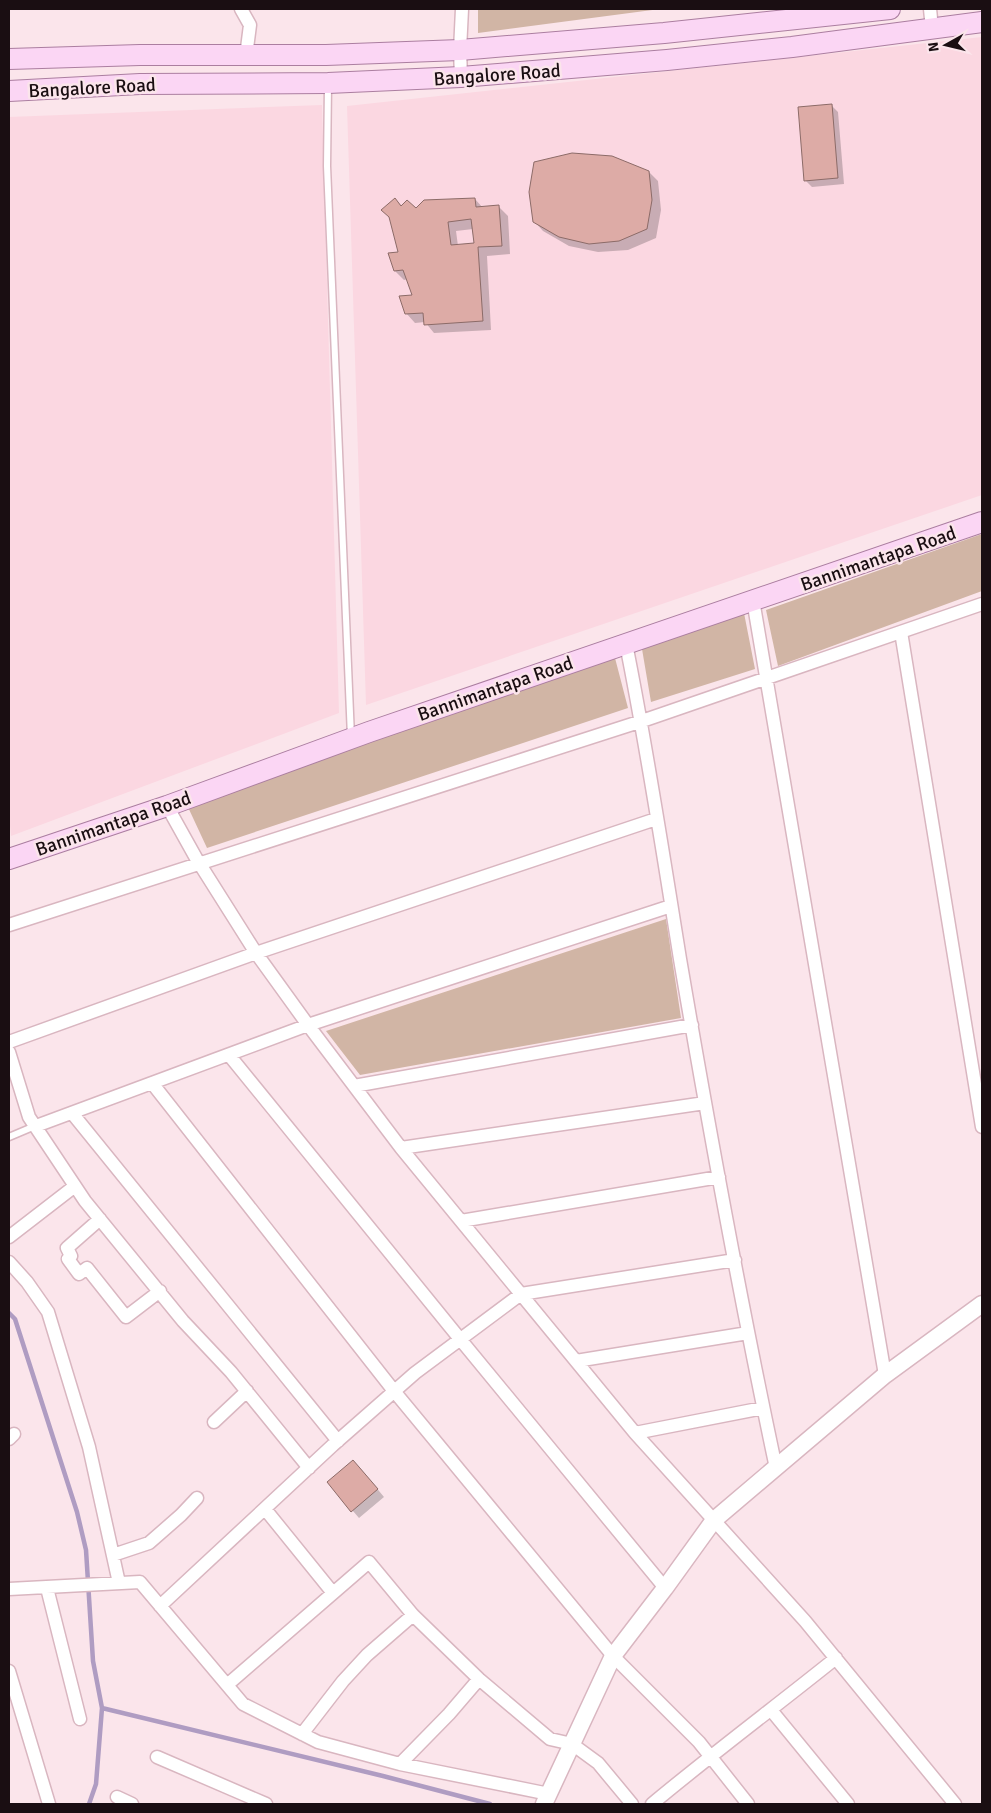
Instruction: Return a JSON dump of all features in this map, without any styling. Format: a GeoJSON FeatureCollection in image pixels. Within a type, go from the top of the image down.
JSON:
{"type":"FeatureCollection","features":[{"type":"Feature","properties":{"kind":"main road","name":"Bangalore Road"},"geometry":{"type":"LineString","coordinates":[[9,59],[140,55],[326,55],[460,50],[674,32],[890,9]]}},
{"type":"Feature","properties":{"kind":"main road","name":"Bangalore Road"},"geometry":{"type":"LineString","coordinates":[[9,91],[140,84],[328,84],[461,77],[667,60],[792,47],[931,18],[982,22]]}},
{"type":"Feature","properties":{"kind":"main road","name":"Bannimantapa Road"},"geometry":{"type":"LineString","coordinates":[[9,859],[167,806],[351,738],[982,522]]}},
{"type":"Feature","properties":{"kind":"street"},"geometry":{"type":"LineString","coordinates":[[241,9],[250,25],[246,56]]}},
{"type":"Feature","properties":{"kind":"street"},"geometry":{"type":"LineString","coordinates":[[461,77],[462,9]]}},
{"type":"Feature","properties":{"kind":"street"},"geometry":{"type":"LineString","coordinates":[[754,600],[884,1375]]}},
{"type":"Feature","properties":{"kind":"street"},"geometry":{"type":"LineString","coordinates":[[9,925],[642,721],[982,604]]}},
{"type":"Feature","properties":{"kind":"street"},"geometry":{"type":"LineString","coordinates":[[901,632],[982,1128]]}},
{"type":"Feature","properties":{"kind":"street"},"geometry":{"type":"LineString","coordinates":[[626,644],[642,721],[656,819],[705,1103],[736,1260],[748,1333],[776,1468]]}},
{"type":"Feature","properties":{"kind":"street"},"geometry":{"type":"LineString","coordinates":[[167,806],[200,864],[256,953],[308,1026],[401,1148],[635,1434],[805,1621],[955,1804]]}},
{"type":"Feature","properties":{"kind":"street"},"geometry":{"type":"LineString","coordinates":[[9,1042],[256,953],[656,819]]}},
{"type":"Feature","properties":{"kind":"street"},"geometry":{"type":"LineString","coordinates":[[36,1126],[308,1026],[672,906]]}},
{"type":"Feature","properties":{"kind":"street"},"geometry":{"type":"LineString","coordinates":[[354,1086],[692,1025]]}},
{"type":"Feature","properties":{"kind":"street"},"geometry":{"type":"LineString","coordinates":[[9,1052],[29,1117],[75,1186],[183,1321],[231,1372],[309,1468]]}},
{"type":"Feature","properties":{"kind":"street"},"geometry":{"type":"LineString","coordinates":[[229,1055],[665,1588]]}},
{"type":"Feature","properties":{"kind":"street"},"geometry":{"type":"LineString","coordinates":[[152,1083],[394,1391],[613,1656],[699,1742],[748,1804]]}},
{"type":"Feature","properties":{"kind":"street"},"geometry":{"type":"LineString","coordinates":[[401,1148],[705,1103]]}},
{"type":"Feature","properties":{"kind":"street"},"geometry":{"type":"LineString","coordinates":[[72,1113],[338,1441]]}},
{"type":"Feature","properties":{"kind":"street"},"geometry":{"type":"LineString","coordinates":[[461,1221],[719,1176]]}},
{"type":"Feature","properties":{"kind":"street"},"geometry":{"type":"LineString","coordinates":[[9,1237],[75,1186]]}},
{"type":"Feature","properties":{"kind":"street"},"geometry":{"type":"LineString","coordinates":[[100,1219],[67,1248],[71,1256],[68,1259],[79,1274],[87,1268],[126,1317],[160,1291]]}},
{"type":"Feature","properties":{"kind":"street"},"geometry":{"type":"LineString","coordinates":[[160,1606],[394,1391],[415,1373],[521,1294],[736,1260]]}},
{"type":"Feature","properties":{"kind":"street"},"geometry":{"type":"LineString","coordinates":[[9,1262],[27,1282],[48,1312],[89,1448],[113,1555],[114,1584]]}},
{"type":"Feature","properties":{"kind":"street"},"geometry":{"type":"LineString","coordinates":[[9,1589],[140,1582],[244,1704],[318,1742],[546,1800],[613,1656],[714,1520],[884,1375],[982,1304]]}},
{"type":"Feature","properties":{"kind":"street"},"geometry":{"type":"LineString","coordinates":[[576,1361],[748,1333]]}},
{"type":"Feature","properties":{"kind":"street"},"geometry":{"type":"LineString","coordinates":[[214,1422],[246,1391]]}},
{"type":"Feature","properties":{"kind":"street"},"geometry":{"type":"LineString","coordinates":[[635,1434],[763,1408]]}},
{"type":"Feature","properties":{"kind":"street"},"geometry":{"type":"LineString","coordinates":[[113,1555],[149,1543],[197,1498]]}},
{"type":"Feature","properties":{"kind":"street"},"geometry":{"type":"LineString","coordinates":[[265,1509],[333,1593]]}},
{"type":"Feature","properties":{"kind":"street"},"geometry":{"type":"LineString","coordinates":[[227,1685],[369,1562],[413,1615],[479,1679],[550,1739],[572,1744],[598,1763],[632,1804]]}},
{"type":"Feature","properties":{"kind":"street"},"geometry":{"type":"LineString","coordinates":[[47,1588],[80,1719]]}},
{"type":"Feature","properties":{"kind":"street"},"geometry":{"type":"LineString","coordinates":[[302,1734],[343,1682],[367,1656],[413,1615]]}},
{"type":"Feature","properties":{"kind":"street"},"geometry":{"type":"LineString","coordinates":[[652,1804],[710,1756],[836,1658]]}},
{"type":"Feature","properties":{"kind":"street"},"geometry":{"type":"LineString","coordinates":[[9,1671],[49,1804]]}},
{"type":"Feature","properties":{"kind":"street"},"geometry":{"type":"LineString","coordinates":[[400,1764],[449,1714],[479,1679]]}},
{"type":"Feature","properties":{"kind":"street"},"geometry":{"type":"LineString","coordinates":[[771,1710],[848,1804]]}},
{"type":"Feature","properties":{"kind":"street"},"geometry":{"type":"LineString","coordinates":[[156,1756],[266,1804]]}},
{"type":"Feature","properties":{"kind":"street"},"geometry":{"type":"LineString","coordinates":[[117,1798],[132,1804]]}},
{"type":"Feature","properties":{"kind":"lane"},"geometry":{"type":"LineString","coordinates":[[328,84],[327,166],[351,738]]}},
{"type":"Feature","properties":{"kind":"lane"},"geometry":{"type":"LineString","coordinates":[[9,1137],[36,1126]]}},
{"type":"Feature","properties":{"kind":"shaded area"},"geometry":{"type":"Polygon","coordinates":[[[478,9],[660,9],[478,33],[478,9]]]}},
{"type":"Feature","properties":{"kind":"shaded area"},"geometry":{"type":"Polygon","coordinates":[[[982,37],[982,495],[366,705],[347,106],[982,37]]]}},
{"type":"Feature","properties":{"kind":"shaded area"},"geometry":{"type":"Polygon","coordinates":[[[322,105],[339,713],[11,836],[9,815],[9,117],[322,105]]]}},
{"type":"Feature","properties":{"kind":"shaded area"},"geometry":{"type":"Polygon","coordinates":[[[982,534],[982,591],[778,666],[766,610],[982,534]]]}},
{"type":"Feature","properties":{"kind":"shaded area"},"geometry":{"type":"Polygon","coordinates":[[[744,613],[755,669],[651,702],[642,649],[744,613]]]}},
{"type":"Feature","properties":{"kind":"shaded area"},"geometry":{"type":"Polygon","coordinates":[[[615,658],[628,708],[207,848],[187,805],[615,658]]]}},
{"type":"Feature","properties":{"kind":"shaded area"},"geometry":{"type":"Polygon","coordinates":[[[666,919],[681,1018],[360,1075],[326,1031],[666,919]]]}},
{"type":"Feature","properties":{"kind":"building"},"geometry":{"type":"Polygon","coordinates":[[[832,104],[838,178],[804,181],[798,107],[832,104]]]}},
{"type":"Feature","properties":{"kind":"building"},"geometry":{"type":"Polygon","coordinates":[[[572,153],[612,156],[649,171],[652,200],[647,229],[619,241],[589,244],[559,237],[533,222],[529,192],[534,162],[572,153]]]}},
{"type":"Feature","properties":{"kind":"building"},"geometry":{"type":"Polygon","coordinates":[[[395,198],[401,206],[407,200],[416,208],[424,200],[475,198],[476,207],[499,205],[502,246],[478,247],[483,321],[424,325],[423,313],[405,314],[399,296],[412,295],[403,270],[394,271],[388,253],[398,252],[389,217],[381,210],[395,198]],[[471,219],[448,222],[451,245],[474,243],[471,219]]]}},
{"type":"Feature","properties":{"kind":"building"},"geometry":{"type":"Polygon","coordinates":[[[353,1460],[378,1489],[351,1512],[327,1482],[353,1460]]]}},
{"type":"Feature","properties":{"kind":"waterway"},"geometry":{"type":"LineString","coordinates":[[9,1313],[15,1319],[77,1512],[86,1550],[93,1661],[102,1708],[96,1784],[89,1804]]}},
{"type":"Feature","properties":{"kind":"waterway"},"geometry":{"type":"LineString","coordinates":[[102,1708],[490,1804]]}}]}
